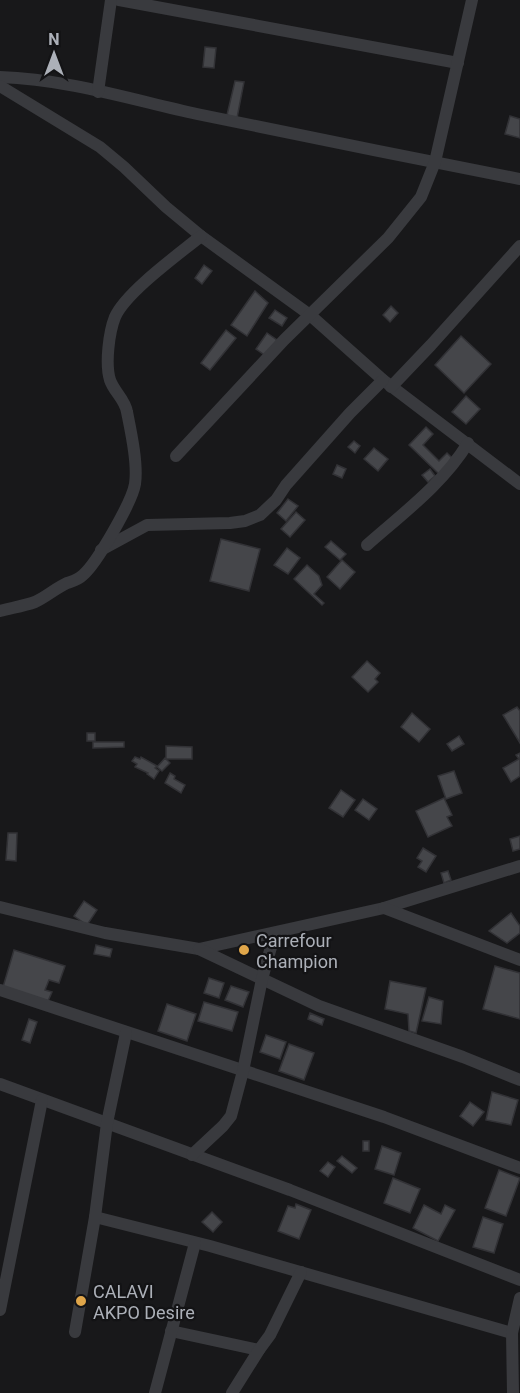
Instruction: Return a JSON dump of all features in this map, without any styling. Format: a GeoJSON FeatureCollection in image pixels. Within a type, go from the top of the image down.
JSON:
{"type":"FeatureCollection","features":[{"type":"Feature","properties":{"kind":"street"},"geometry":{"type":"LineString","coordinates":[[98,92],[111,0]]}},
{"type":"Feature","properties":{"kind":"street"},"geometry":{"type":"LineString","coordinates":[[118,0],[458,63]]}},
{"type":"Feature","properties":{"kind":"street"},"geometry":{"type":"LineString","coordinates":[[176,456],[387,238],[421,197],[435,162],[472,0]]}},
{"type":"Feature","properties":{"kind":"street"},"geometry":{"type":"LineString","coordinates":[[0,77],[21,78],[98,92],[297,135],[520,179]]}},
{"type":"Feature","properties":{"kind":"street"},"geometry":{"type":"LineString","coordinates":[[0,86],[100,147],[201,236],[310,315],[387,383],[438,424],[468,443],[520,484]]}},
{"type":"Feature","properties":{"kind":"street"},"geometry":{"type":"LineString","coordinates":[[0,611],[36,602],[84,575],[101,550],[131,496],[135,478],[127,409],[110,380],[110,332],[116,315],[127,300],[151,276],[201,236]]}},
{"type":"Feature","properties":{"kind":"street"},"geometry":{"type":"LineString","coordinates":[[101,550],[147,525],[230,523],[260,515],[276,500],[286,485],[350,413],[431,345],[520,246]]}},
{"type":"Feature","properties":{"kind":"street"},"geometry":{"type":"LineString","coordinates":[[367,545],[438,481],[468,443]]}},
{"type":"Feature","properties":{"kind":"street"},"geometry":{"type":"LineString","coordinates":[[199,949],[384,908],[520,866]]}},
{"type":"Feature","properties":{"kind":"street"},"geometry":{"type":"LineString","coordinates":[[0,907],[105,933],[199,949],[319,1006],[463,1057],[520,1080]]}},
{"type":"Feature","properties":{"kind":"street"},"geometry":{"type":"LineString","coordinates":[[384,908],[520,960]]}},
{"type":"Feature","properties":{"kind":"street"},"geometry":{"type":"LineString","coordinates":[[192,1155],[231,1116],[262,979],[275,933]]}},
{"type":"Feature","properties":{"kind":"street"},"geometry":{"type":"LineString","coordinates":[[0,990],[384,1117],[520,1168]]}},
{"type":"Feature","properties":{"kind":"street"},"geometry":{"type":"LineString","coordinates":[[75,1332],[95,1217],[106,1124],[126,1033]]}},
{"type":"Feature","properties":{"kind":"street"},"geometry":{"type":"LineString","coordinates":[[0,1084],[290,1190],[520,1280]]}},
{"type":"Feature","properties":{"kind":"street"},"geometry":{"type":"LineString","coordinates":[[0,1310],[42,1100]]}},
{"type":"Feature","properties":{"kind":"street"},"geometry":{"type":"LineString","coordinates":[[95,1217],[301,1272],[512,1333]]}},
{"type":"Feature","properties":{"kind":"street"},"geometry":{"type":"LineString","coordinates":[[155,1393],[195,1243]]}},
{"type":"Feature","properties":{"kind":"street"},"geometry":{"type":"LineString","coordinates":[[232,1393],[270,1335],[301,1272]]}},
{"type":"Feature","properties":{"kind":"street"},"geometry":{"type":"LineString","coordinates":[[513,1393],[512,1333],[520,1298]]}},
{"type":"Feature","properties":{"kind":"street"},"geometry":{"type":"LineString","coordinates":[[171,1331],[259,1350]]}},
{"type":"Feature","properties":{"kind":"building"},"geometry":{"type":"Polygon","coordinates":[[[205,47],[216,48],[214,68],[203,67],[205,47]]]}},
{"type":"Feature","properties":{"kind":"building"},"geometry":{"type":"Polygon","coordinates":[[[235,81],[244,82],[237,118],[227,115],[235,81]]]}},
{"type":"Feature","properties":{"kind":"building"},"geometry":{"type":"Polygon","coordinates":[[[510,116],[520,119],[520,138],[505,134],[510,116]]]}},
{"type":"Feature","properties":{"kind":"building"},"geometry":{"type":"Polygon","coordinates":[[[204,265],[212,271],[202,284],[195,278],[204,265]]]}},
{"type":"Feature","properties":{"kind":"building"},"geometry":{"type":"Polygon","coordinates":[[[255,291],[268,303],[247,336],[231,325],[255,291]]]}},
{"type":"Feature","properties":{"kind":"building"},"geometry":{"type":"Polygon","coordinates":[[[391,306],[398,313],[390,322],[383,315],[391,306]]]}},
{"type":"Feature","properties":{"kind":"building"},"geometry":{"type":"Polygon","coordinates":[[[275,310],[287,318],[282,326],[269,318],[275,310]]]}},
{"type":"Feature","properties":{"kind":"building"},"geometry":{"type":"Polygon","coordinates":[[[226,330],[236,338],[210,370],[201,363],[226,330]]]}},
{"type":"Feature","properties":{"kind":"building"},"geometry":{"type":"Polygon","coordinates":[[[267,333],[277,340],[266,356],[256,349],[267,333]]]}},
{"type":"Feature","properties":{"kind":"building"},"geometry":{"type":"Polygon","coordinates":[[[461,336],[491,364],[464,393],[435,365],[461,336]]]}},
{"type":"Feature","properties":{"kind":"building"},"geometry":{"type":"Polygon","coordinates":[[[466,396],[480,409],[466,424],[452,412],[466,396]]]}},
{"type":"Feature","properties":{"kind":"building"},"geometry":{"type":"Polygon","coordinates":[[[426,427],[433,434],[423,445],[439,461],[447,453],[453,459],[439,474],[409,445],[426,427]]]}},
{"type":"Feature","properties":{"kind":"building"},"geometry":{"type":"Polygon","coordinates":[[[354,441],[360,446],[355,453],[348,447],[354,441]]]}},
{"type":"Feature","properties":{"kind":"building"},"geometry":{"type":"Polygon","coordinates":[[[374,448],[388,459],[378,471],[364,459],[374,448]]]}},
{"type":"Feature","properties":{"kind":"building"},"geometry":{"type":"Polygon","coordinates":[[[337,465],[346,469],[342,478],[333,474],[337,465]]]}},
{"type":"Feature","properties":{"kind":"building"},"geometry":{"type":"Polygon","coordinates":[[[430,469],[435,476],[428,482],[422,475],[430,469]]]}},
{"type":"Feature","properties":{"kind":"building"},"geometry":{"type":"Polygon","coordinates":[[[288,499],[298,506],[286,521],[277,513],[288,499]]]}},
{"type":"Feature","properties":{"kind":"building"},"geometry":{"type":"Polygon","coordinates":[[[296,512],[305,520],[290,537],[281,529],[296,512]]]}},
{"type":"Feature","properties":{"kind":"building"},"geometry":{"type":"Polygon","coordinates":[[[221,539],[260,549],[249,591],[210,581],[221,539]]]}},
{"type":"Feature","properties":{"kind":"building"},"geometry":{"type":"Polygon","coordinates":[[[331,541],[346,554],[340,560],[325,547],[331,541]]]}},
{"type":"Feature","properties":{"kind":"building"},"geometry":{"type":"Polygon","coordinates":[[[287,548],[300,558],[288,574],[274,565],[287,548]]]}},
{"type":"Feature","properties":{"kind":"building"},"geometry":{"type":"Polygon","coordinates":[[[342,560],[355,572],[340,589],[327,577],[342,560]]]}},
{"type":"Feature","properties":{"kind":"building"},"geometry":{"type":"Polygon","coordinates":[[[307,565],[319,576],[322,585],[314,594],[324,603],[322,605],[294,579],[307,565]]]}},
{"type":"Feature","properties":{"kind":"building"},"geometry":{"type":"Polygon","coordinates":[[[367,661],[380,673],[375,679],[378,682],[368,692],[352,677],[367,661]]]}},
{"type":"Feature","properties":{"kind":"building"},"geometry":{"type":"Polygon","coordinates":[[[517,707],[520,711],[520,743],[503,715],[517,707]]]}},
{"type":"Feature","properties":{"kind":"building"},"geometry":{"type":"Polygon","coordinates":[[[412,713],[430,729],[419,742],[401,727],[412,713]]]}},
{"type":"Feature","properties":{"kind":"building"},"geometry":{"type":"Polygon","coordinates":[[[87,733],[95,733],[95,741],[87,741],[87,733]]]}},
{"type":"Feature","properties":{"kind":"building"},"geometry":{"type":"Polygon","coordinates":[[[459,736],[464,744],[452,751],[447,744],[459,736]]]}},
{"type":"Feature","properties":{"kind":"building"},"geometry":{"type":"Polygon","coordinates":[[[93,742],[124,742],[124,747],[93,748],[93,742]]]}},
{"type":"Feature","properties":{"kind":"building"},"geometry":{"type":"Polygon","coordinates":[[[166,746],[192,747],[192,759],[166,759],[166,746]]]}},
{"type":"Feature","properties":{"kind":"building"},"geometry":{"type":"Polygon","coordinates":[[[520,753],[520,776],[511,782],[503,768],[519,759],[516,755],[520,753]]]}},
{"type":"Feature","properties":{"kind":"building"},"geometry":{"type":"Polygon","coordinates":[[[135,757],[140,759],[141,757],[157,766],[155,768],[159,771],[154,779],[148,773],[135,767],[137,764],[132,761],[135,757]]]}},
{"type":"Feature","properties":{"kind":"building"},"geometry":{"type":"Polygon","coordinates":[[[165,758],[170,763],[162,771],[157,767],[165,758]]]}},
{"type":"Feature","properties":{"kind":"building"},"geometry":{"type":"Polygon","coordinates":[[[454,771],[462,793],[446,799],[438,776],[454,771]]]}},
{"type":"Feature","properties":{"kind":"building"},"geometry":{"type":"Polygon","coordinates":[[[170,773],[175,776],[174,779],[185,785],[181,793],[165,783],[170,773]]]}},
{"type":"Feature","properties":{"kind":"building"},"geometry":{"type":"Polygon","coordinates":[[[341,790],[355,800],[343,817],[329,808],[341,790]]]}},
{"type":"Feature","properties":{"kind":"building"},"geometry":{"type":"Polygon","coordinates":[[[444,798],[452,815],[447,817],[452,826],[428,837],[416,811],[444,798]]]}},
{"type":"Feature","properties":{"kind":"building"},"geometry":{"type":"Polygon","coordinates":[[[363,799],[377,809],[369,820],[355,810],[363,799]]]}},
{"type":"Feature","properties":{"kind":"building"},"geometry":{"type":"Polygon","coordinates":[[[8,833],[17,833],[16,861],[6,860],[8,833]]]}},
{"type":"Feature","properties":{"kind":"building"},"geometry":{"type":"Polygon","coordinates":[[[520,836],[520,849],[513,851],[510,839],[520,836]]]}},
{"type":"Feature","properties":{"kind":"building"},"geometry":{"type":"Polygon","coordinates":[[[423,848],[436,856],[426,872],[418,867],[422,861],[417,858],[423,848]]]}},
{"type":"Feature","properties":{"kind":"building"},"geometry":{"type":"Polygon","coordinates":[[[448,871],[451,880],[444,883],[441,873],[448,871]]]}},
{"type":"Feature","properties":{"kind":"building"},"geometry":{"type":"Polygon","coordinates":[[[84,901],[97,910],[87,925],[74,916],[84,901]]]}},
{"type":"Feature","properties":{"kind":"building"},"geometry":{"type":"Polygon","coordinates":[[[511,913],[520,926],[520,933],[507,943],[489,931],[511,913]]]}},
{"type":"Feature","properties":{"kind":"building"},"geometry":{"type":"Polygon","coordinates":[[[96,945],[112,949],[110,957],[94,954],[96,945]]]}},
{"type":"Feature","properties":{"kind":"building"},"geometry":{"type":"Polygon","coordinates":[[[14,950],[65,966],[59,983],[49,980],[45,990],[52,992],[48,1001],[3,987],[14,950]]]}},
{"type":"Feature","properties":{"kind":"building"},"geometry":{"type":"Polygon","coordinates":[[[495,966],[520,973],[520,1019],[483,1009],[495,966]]]}},
{"type":"Feature","properties":{"kind":"building"},"geometry":{"type":"Polygon","coordinates":[[[209,978],[224,983],[219,998],[204,993],[209,978]]]}},
{"type":"Feature","properties":{"kind":"building"},"geometry":{"type":"Polygon","coordinates":[[[390,981],[426,988],[416,1033],[409,1031],[408,1014],[385,1009],[390,981]]]}},
{"type":"Feature","properties":{"kind":"building"},"geometry":{"type":"Polygon","coordinates":[[[231,986],[249,992],[243,1007],[225,1000],[231,986]]]}},
{"type":"Feature","properties":{"kind":"building"},"geometry":{"type":"Polygon","coordinates":[[[429,997],[443,1001],[441,1024],[422,1021],[429,997]]]}},
{"type":"Feature","properties":{"kind":"building"},"geometry":{"type":"Polygon","coordinates":[[[204,1002],[238,1012],[232,1031],[198,1021],[204,1002]]]}},
{"type":"Feature","properties":{"kind":"building"},"geometry":{"type":"Polygon","coordinates":[[[167,1004],[196,1014],[187,1041],[158,1031],[167,1004]]]}},
{"type":"Feature","properties":{"kind":"building"},"geometry":{"type":"Polygon","coordinates":[[[310,1013],[324,1019],[322,1025],[308,1019],[310,1013]]]}},
{"type":"Feature","properties":{"kind":"building"},"geometry":{"type":"Polygon","coordinates":[[[29,1019],[37,1022],[30,1043],[22,1040],[29,1019]]]}},
{"type":"Feature","properties":{"kind":"building"},"geometry":{"type":"Polygon","coordinates":[[[266,1035],[286,1042],[280,1059],[260,1052],[266,1035]]]}},
{"type":"Feature","properties":{"kind":"building"},"geometry":{"type":"Polygon","coordinates":[[[289,1044],[314,1053],[304,1080],[279,1071],[289,1044]]]}},
{"type":"Feature","properties":{"kind":"building"},"geometry":{"type":"Polygon","coordinates":[[[492,1092],[518,1100],[511,1125],[486,1120],[492,1092]]]}},
{"type":"Feature","properties":{"kind":"building"},"geometry":{"type":"Polygon","coordinates":[[[470,1102],[484,1112],[473,1126],[460,1116],[470,1102]]]}},
{"type":"Feature","properties":{"kind":"building"},"geometry":{"type":"Polygon","coordinates":[[[363,1141],[369,1141],[369,1151],[363,1151],[363,1141]]]}},
{"type":"Feature","properties":{"kind":"building"},"geometry":{"type":"Polygon","coordinates":[[[382,1146],[401,1153],[394,1175],[375,1169],[382,1146]]]}},
{"type":"Feature","properties":{"kind":"building"},"geometry":{"type":"Polygon","coordinates":[[[342,1156],[357,1168],[352,1173],[337,1161],[342,1156]]]}},
{"type":"Feature","properties":{"kind":"building"},"geometry":{"type":"Polygon","coordinates":[[[328,1162],[335,1167],[328,1177],[320,1171],[328,1162]]]}},
{"type":"Feature","properties":{"kind":"building"},"geometry":{"type":"Polygon","coordinates":[[[499,1170],[520,1178],[506,1216],[485,1208],[499,1170]]]}},
{"type":"Feature","properties":{"kind":"building"},"geometry":{"type":"Polygon","coordinates":[[[393,1178],[420,1189],[410,1213],[384,1203],[393,1178]]]}},
{"type":"Feature","properties":{"kind":"building"},"geometry":{"type":"Polygon","coordinates":[[[296,1204],[311,1210],[299,1239],[278,1231],[288,1206],[295,1208],[296,1204]]]}},
{"type":"Feature","properties":{"kind":"building"},"geometry":{"type":"Polygon","coordinates":[[[424,1205],[441,1214],[445,1205],[455,1210],[438,1241],[413,1228],[424,1205]]]}},
{"type":"Feature","properties":{"kind":"building"},"geometry":{"type":"Polygon","coordinates":[[[212,1212],[222,1222],[213,1232],[202,1222],[212,1212]]]}},
{"type":"Feature","properties":{"kind":"building"},"geometry":{"type":"Polygon","coordinates":[[[483,1217],[503,1224],[494,1253],[473,1247],[483,1217]]]}},
{"type":"Feature","properties":{"kind":"place","name":"Carrefour Champion"},"geometry":{"type":"Point","coordinates":[244,950]}},
{"type":"Feature","properties":{"kind":"place","name":"CALAVI AKPO Desire"},"geometry":{"type":"Point","coordinates":[81,1301]}}]}
